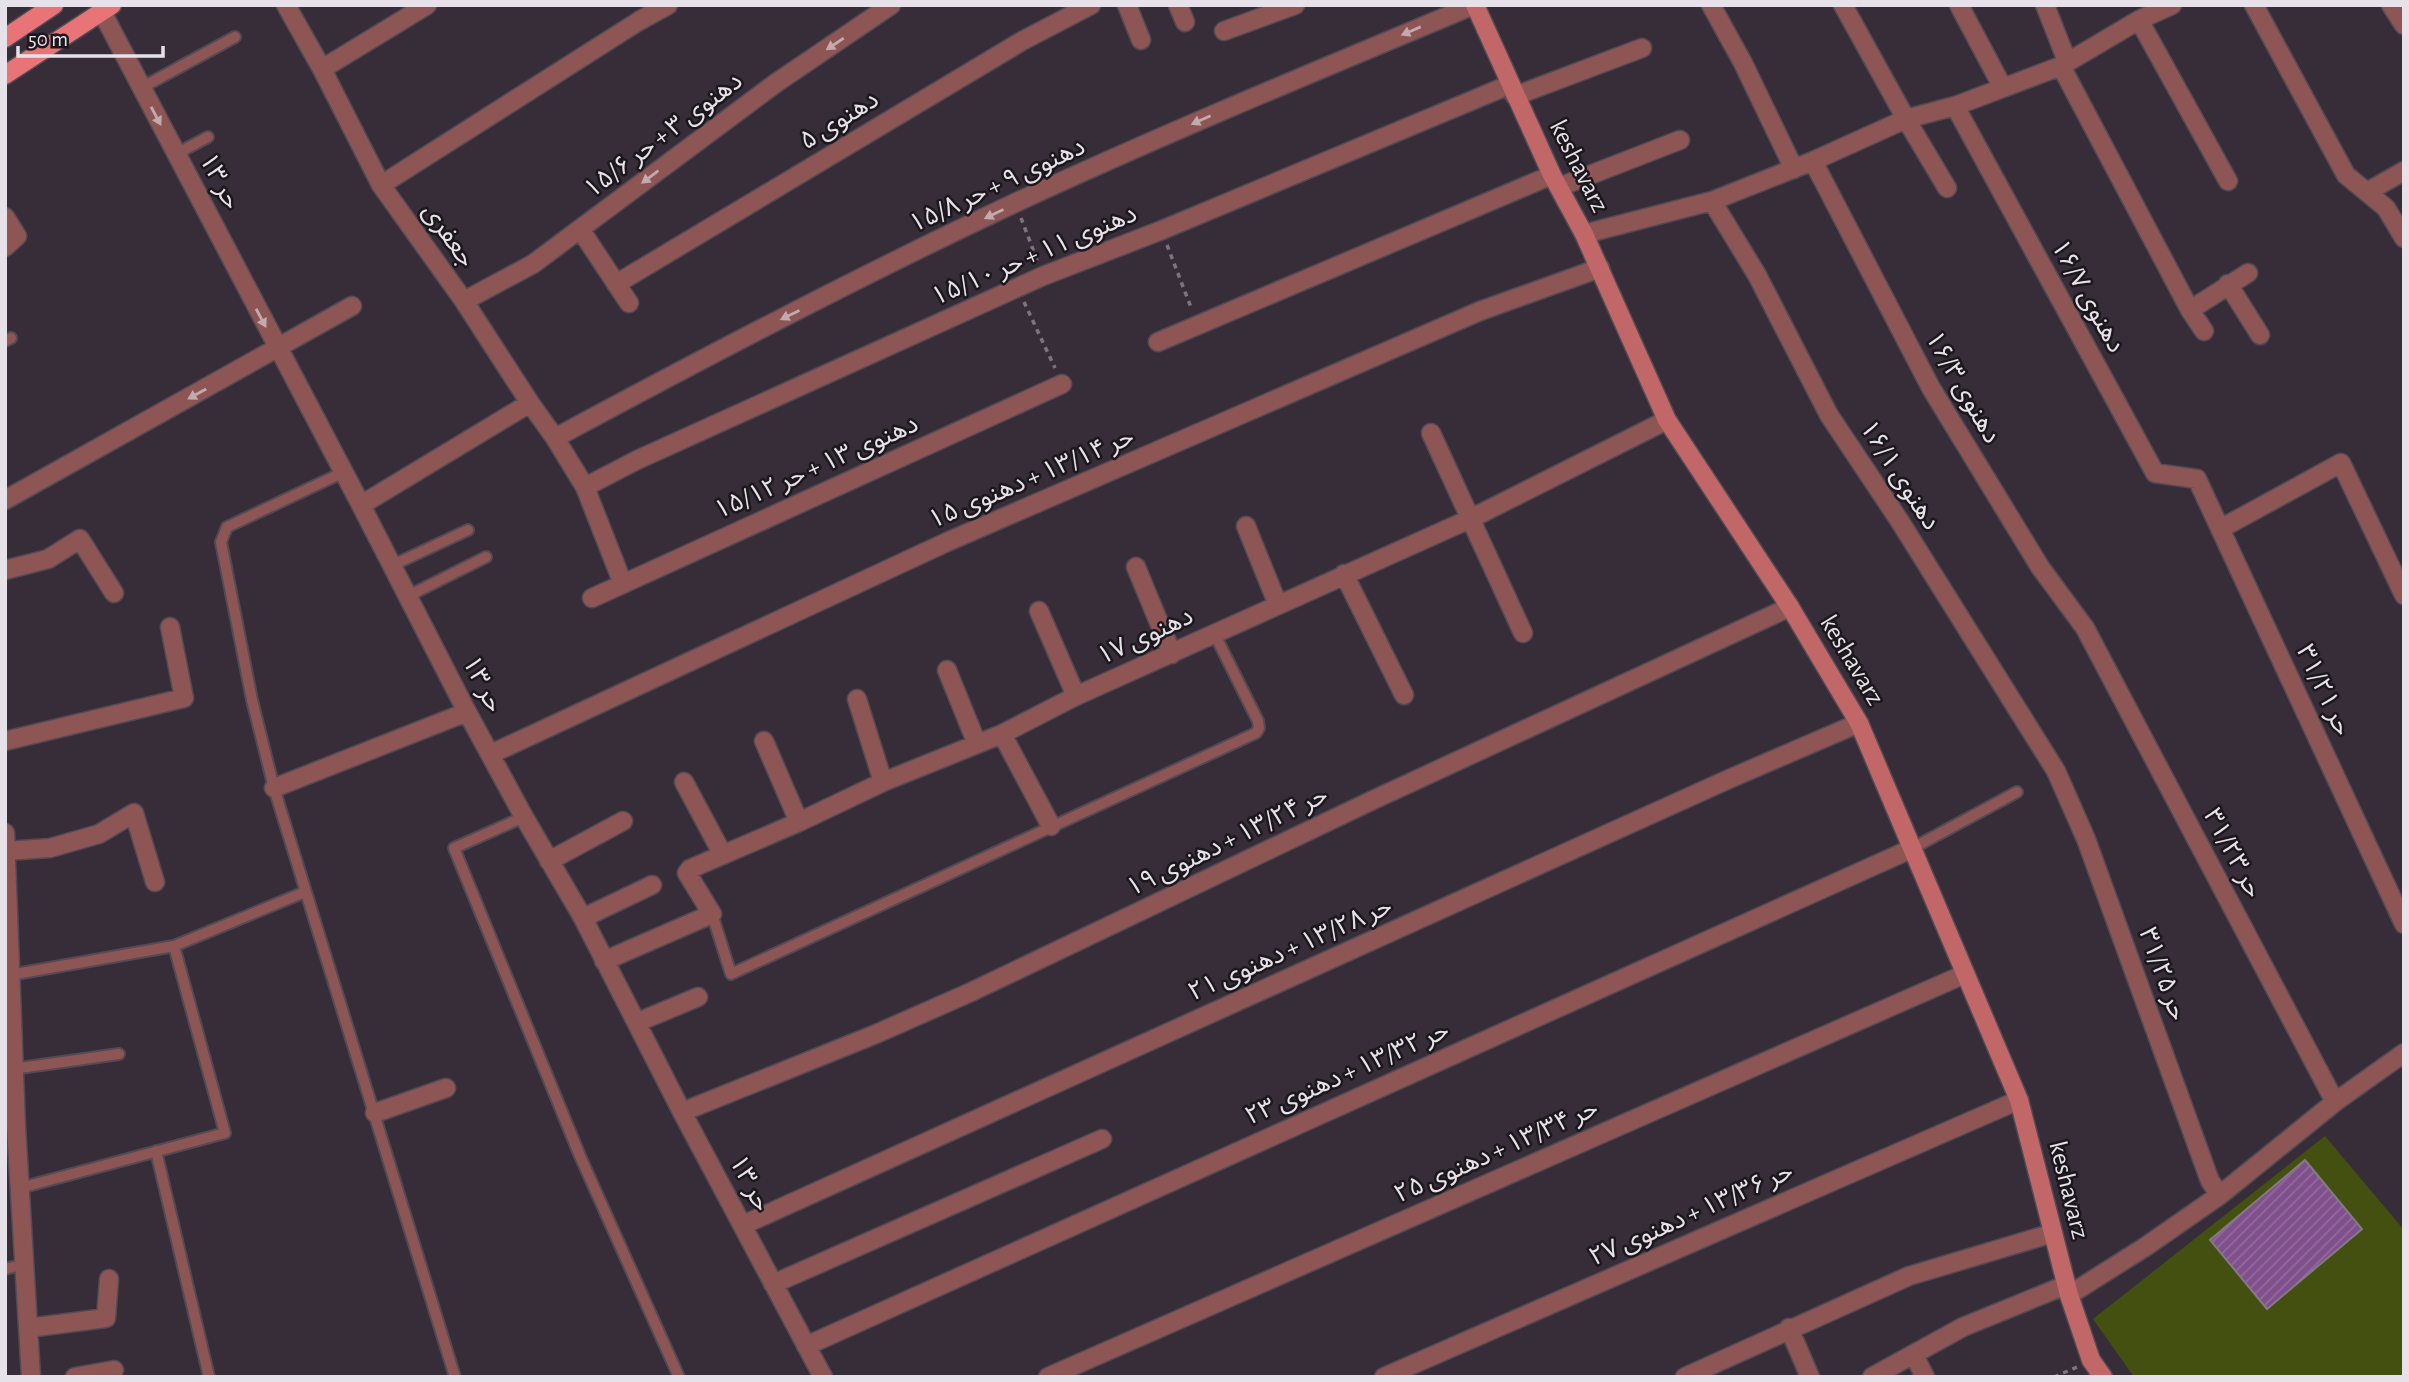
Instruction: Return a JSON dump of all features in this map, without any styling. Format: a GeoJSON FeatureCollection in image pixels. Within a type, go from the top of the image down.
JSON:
{"type":"FeatureCollection","features":[{"type":"Feature","properties":{"kind":"main road"},"geometry":{"type":"LineString","coordinates":[[7,33],[54,5]]}},
{"type":"Feature","properties":{"kind":"main road"},"geometry":{"type":"LineString","coordinates":[[5,75],[107,9]]}},
{"type":"Feature","properties":{"kind":"street","name":"جعفری"},"geometry":{"type":"LineString","coordinates":[[286,5],[381,185],[464,301],[585,487],[622,584]]}},
{"type":"Feature","properties":{"kind":"street"},"geometry":{"type":"LineString","coordinates":[[322,69],[427,5]]}},
{"type":"Feature","properties":{"kind":"street"},"geometry":{"type":"LineString","coordinates":[[381,185],[668,5]]}},
{"type":"Feature","properties":{"kind":"street","name":"دهنوی ۳ + حر ۱۵/۶"},"geometry":{"type":"LineString","coordinates":[[464,301],[533,264],[776,83],[891,5]]}},
{"type":"Feature","properties":{"kind":"street","name":"دهنوی ۵"},"geometry":{"type":"LineString","coordinates":[[616,284],[1022,41],[1091,5]]}},
{"type":"Feature","properties":{"kind":"street"},"geometry":{"type":"LineString","coordinates":[[1127,5],[1141,40]]}},
{"type":"Feature","properties":{"kind":"street"},"geometry":{"type":"LineString","coordinates":[[1178,5],[1185,23]]}},
{"type":"Feature","properties":{"kind":"street"},"geometry":{"type":"LineString","coordinates":[[1224,31],[1295,5]]}},
{"type":"Feature","properties":{"kind":"street","name":"keshavarz"},"geometry":{"type":"LineString","coordinates":[[1474,5],[1512,90],[1600,268],[1667,420],[1790,607],[1859,723],[2019,1100],[2068,1290],[2091,1360],[2103,1377]]}},
{"type":"Feature","properties":{"kind":"street","name":"دهنوی ۹ + حر ۱۵/۸"},"geometry":{"type":"LineString","coordinates":[[555,438],[716,351],[1016,203],[1222,110],[1474,5]]}},
{"type":"Feature","properties":{"kind":"street"},"geometry":{"type":"LineString","coordinates":[[1711,5],[1743,63],[1794,169]]}},
{"type":"Feature","properties":{"kind":"street"},"geometry":{"type":"LineString","coordinates":[[1843,5],[1947,188]]}},
{"type":"Feature","properties":{"kind":"street"},"geometry":{"type":"LineString","coordinates":[[1959,5],[2003,88]]}},
{"type":"Feature","properties":{"kind":"street"},"geometry":{"type":"LineString","coordinates":[[2045,5],[2064,63],[2189,310],[2204,331]]}},
{"type":"Feature","properties":{"kind":"street"},"geometry":{"type":"LineString","coordinates":[[1584,234],[1712,201],[1813,161],[1906,119],[1955,106],[2003,88],[2064,63],[2139,20],[2172,5]]}},
{"type":"Feature","properties":{"kind":"street"},"geometry":{"type":"LineString","coordinates":[[2254,5],[2346,175],[2386,208],[2404,238]]}},
{"type":"Feature","properties":{"kind":"street"},"geometry":{"type":"LineString","coordinates":[[2391,5],[2404,25]]}},
{"type":"Feature","properties":{"kind":"street","name":"حر ۱۳"},"geometry":{"type":"LineString","coordinates":[[107,9],[141,88],[393,565],[467,712],[583,918],[682,1112],[823,1377]]}},
{"type":"Feature","properties":{"kind":"street"},"geometry":{"type":"LineString","coordinates":[[2139,20],[2228,181]]}},
{"type":"Feature","properties":{"kind":"street","name":"دهنوی ۱۱ + حر ۱۵/۱۰"},"geometry":{"type":"LineString","coordinates":[[585,487],[637,460],[1043,276],[1512,90],[1642,48]]}},
{"type":"Feature","properties":{"kind":"street","name":"دهنوی ۱۶/۷"},"geometry":{"type":"LineString","coordinates":[[1955,106],[2155,473],[2197,479]]}},
{"type":"Feature","properties":{"kind":"street"},"geometry":{"type":"LineString","coordinates":[[1158,342],[1556,181],[1680,140]]}},
{"type":"Feature","properties":{"kind":"street","name":"دهنوی ۱۶/۳"},"geometry":{"type":"LineString","coordinates":[[1813,161],[1931,388],[2040,568],[2085,628]]}},
{"type":"Feature","properties":{"kind":"street"},"geometry":{"type":"LineString","coordinates":[[2367,192],[2404,170]]}},
{"type":"Feature","properties":{"kind":"street","name":"دهنوی ۱۶/۱"},"geometry":{"type":"LineString","coordinates":[[1712,201],[1757,275],[1829,415],[1899,520],[2056,771]]}},
{"type":"Feature","properties":{"kind":"street"},"geometry":{"type":"LineString","coordinates":[[5,217],[11,241]]}},
{"type":"Feature","properties":{"kind":"street"},"geometry":{"type":"LineString","coordinates":[[580,229],[629,303]]}},
{"type":"Feature","properties":{"kind":"street","name":"حر ۱۳/۱۴ + دهنوی ۱۵"},"geometry":{"type":"LineString","coordinates":[[491,754],[947,542],[1480,311],[1600,268]]}},
{"type":"Feature","properties":{"kind":"street"},"geometry":{"type":"LineString","coordinates":[[2189,310],[2248,273]]}},
{"type":"Feature","properties":{"kind":"street"},"geometry":{"type":"LineString","coordinates":[[2228,284],[2260,335]]}},
{"type":"Feature","properties":{"kind":"street"},"geometry":{"type":"LineString","coordinates":[[5,500],[352,306]]}},
{"type":"Feature","properties":{"kind":"street","name":"دهنوی ۱۳ + حر ۱۵/۱۲"},"geometry":{"type":"LineString","coordinates":[[592,598],[1062,384]]}},
{"type":"Feature","properties":{"kind":"street"},"geometry":{"type":"LineString","coordinates":[[361,505],[530,402]]}},
{"type":"Feature","properties":{"kind":"street","name":"دهنوی ۱۷"},"geometry":{"type":"LineString","coordinates":[[712,914],[687,873],[690,869],[883,782],[1002,734],[1076,696],[1472,518],[1667,420]]}},
{"type":"Feature","properties":{"kind":"street"},"geometry":{"type":"LineString","coordinates":[[1431,433],[1523,633]]}},
{"type":"Feature","properties":{"kind":"street"},"geometry":{"type":"LineString","coordinates":[[2220,529],[2341,463],[2404,595]]}},
{"type":"Feature","properties":{"kind":"street","name":"حر ۳۱/۲۱"},"geometry":{"type":"LineString","coordinates":[[2197,479],[2404,924]]}},
{"type":"Feature","properties":{"kind":"street"},"geometry":{"type":"LineString","coordinates":[[1246,526],[1278,605]]}},
{"type":"Feature","properties":{"kind":"street"},"geometry":{"type":"LineString","coordinates":[[5,570],[48,559],[80,539],[114,593]]}},
{"type":"Feature","properties":{"kind":"street"},"geometry":{"type":"LineString","coordinates":[[1136,567],[1172,654]]}},
{"type":"Feature","properties":{"kind":"street"},"geometry":{"type":"LineString","coordinates":[[1344,574],[1404,695]]}},
{"type":"Feature","properties":{"kind":"street","name":"حر ۱۳/۲۴ + دهنوی ۱۹"},"geometry":{"type":"LineString","coordinates":[[682,1112],[876,1034],[971,992],[1373,800],[1790,607]]}},
{"type":"Feature","properties":{"kind":"street"},"geometry":{"type":"LineString","coordinates":[[1039,611],[1076,696]]}},
{"type":"Feature","properties":{"kind":"street"},"geometry":{"type":"LineString","coordinates":[[5,741],[184,698],[170,627]]}},
{"type":"Feature","properties":{"kind":"street","name":"حر ۳۱/۲۳"},"geometry":{"type":"LineString","coordinates":[[2085,628],[2335,1102]]}},
{"type":"Feature","properties":{"kind":"street"},"geometry":{"type":"LineString","coordinates":[[947,670],[976,744]]}},
{"type":"Feature","properties":{"kind":"street"},"geometry":{"type":"LineString","coordinates":[[857,699],[883,782]]}},
{"type":"Feature","properties":{"kind":"street"},"geometry":{"type":"LineString","coordinates":[[274,788],[467,712]]}},
{"type":"Feature","properties":{"kind":"street","name":"حر ۱۳/۲۸ + دهنوی ۲۱"},"geometry":{"type":"LineString","coordinates":[[743,1225],[1729,779],[1859,723]]}},
{"type":"Feature","properties":{"kind":"street"},"geometry":{"type":"LineString","coordinates":[[1002,734],[1051,826]]}},
{"type":"Feature","properties":{"kind":"street"},"geometry":{"type":"LineString","coordinates":[[764,741],[799,822]]}},
{"type":"Feature","properties":{"kind":"street","name":"حر ۳۱/۲۵"},"geometry":{"type":"LineString","coordinates":[[2056,771],[2086,839],[2210,1181],[2220,1195]]}},
{"type":"Feature","properties":{"kind":"street"},"geometry":{"type":"LineString","coordinates":[[684,782],[723,855]]}},
{"type":"Feature","properties":{"kind":"street"},"geometry":{"type":"LineString","coordinates":[[6,851],[50,848],[99,834],[134,813],[155,882]]}},
{"type":"Feature","properties":{"kind":"street"},"geometry":{"type":"LineString","coordinates":[[549,860],[623,821]]}},
{"type":"Feature","properties":{"kind":"street"},"geometry":{"type":"LineString","coordinates":[[5,833],[10,975],[8,1026],[13,1069],[10,1127],[20,1188],[31,1377]]}},
{"type":"Feature","properties":{"kind":"street","name":"حر ۱۳/۳۲ + دهنوی ۲۳"},"geometry":{"type":"LineString","coordinates":[[806,1346],[1911,849]]}},
{"type":"Feature","properties":{"kind":"street"},"geometry":{"type":"LineString","coordinates":[[583,918],[652,885]]}},
{"type":"Feature","properties":{"kind":"street"},"geometry":{"type":"LineString","coordinates":[[604,961],[712,914]]}},
{"type":"Feature","properties":{"kind":"street","name":"حر ۱۳/۳۴ + دهنوی ۲۵"},"geometry":{"type":"LineString","coordinates":[[1048,1377],[1965,974]]}},
{"type":"Feature","properties":{"kind":"street"},"geometry":{"type":"LineString","coordinates":[[638,1022],[698,997]]}},
{"type":"Feature","properties":{"kind":"street"},"geometry":{"type":"LineString","coordinates":[[1872,1377],[1963,1327],[2068,1290],[2145,1247],[2220,1195],[2335,1102],[2404,1053]]}},
{"type":"Feature","properties":{"kind":"street"},"geometry":{"type":"LineString","coordinates":[[375,1113],[446,1088]]}},
{"type":"Feature","properties":{"kind":"street","name":"حر ۱۳/۳۶ + دهنوی ۲۷"},"geometry":{"type":"LineString","coordinates":[[1384,1377],[2019,1100]]}},
{"type":"Feature","properties":{"kind":"street"},"geometry":{"type":"LineString","coordinates":[[774,1284],[1102,1139]]}},
{"type":"Feature","properties":{"kind":"street"},"geometry":{"type":"LineString","coordinates":[[1685,1377],[1909,1276],[2053,1233]]}},
{"type":"Feature","properties":{"kind":"street"},"geometry":{"type":"LineString","coordinates":[[29,1328],[106,1318],[109,1279]]}},
{"type":"Feature","properties":{"kind":"street"},"geometry":{"type":"LineString","coordinates":[[1790,1328],[1810,1377]]}},
{"type":"Feature","properties":{"kind":"street"},"geometry":{"type":"LineString","coordinates":[[1914,1355],[1925,1377]]}},
{"type":"Feature","properties":{"kind":"street"},"geometry":{"type":"LineString","coordinates":[[75,1377],[114,1370]]}},
{"type":"Feature","properties":{"kind":"lane"},"geometry":{"type":"LineString","coordinates":[[141,88],[235,37]]}},
{"type":"Feature","properties":{"kind":"lane"},"geometry":{"type":"LineString","coordinates":[[176,154],[208,137]]}},
{"type":"Feature","properties":{"kind":"lane"},"geometry":{"type":"LineString","coordinates":[[344,472],[227,527],[221,542],[274,788],[456,1377]]}},
{"type":"Feature","properties":{"kind":"lane"},"geometry":{"type":"LineString","coordinates":[[393,565],[468,530]]}},
{"type":"Feature","properties":{"kind":"lane"},"geometry":{"type":"LineString","coordinates":[[408,596],[486,556]]}},
{"type":"Feature","properties":{"kind":"lane"},"geometry":{"type":"LineString","coordinates":[[712,914],[731,974],[1256,733],[1259,728],[1258,721],[1214,633]]}},
{"type":"Feature","properties":{"kind":"lane"},"geometry":{"type":"LineString","coordinates":[[1911,849],[2017,792]]}},
{"type":"Feature","properties":{"kind":"lane"},"geometry":{"type":"LineString","coordinates":[[524,817],[454,848],[580,1156],[679,1377]]}},
{"type":"Feature","properties":{"kind":"lane"},"geometry":{"type":"LineString","coordinates":[[10,975],[174,946],[305,892]]}},
{"type":"Feature","properties":{"kind":"lane"},"geometry":{"type":"LineString","coordinates":[[20,1188],[225,1133],[174,946]]}},
{"type":"Feature","properties":{"kind":"lane"},"geometry":{"type":"LineString","coordinates":[[13,1069],[119,1054]]}},
{"type":"Feature","properties":{"kind":"lane"},"geometry":{"type":"LineString","coordinates":[[156,1151],[209,1377]]}},
{"type":"Feature","properties":{"kind":"lane"},"geometry":{"type":"LineString","coordinates":[[5,1269],[25,1264]]}},
{"type":"Feature","properties":{"kind":"path"},"geometry":{"type":"LineString","coordinates":[[1016,203],[1043,276]]}},
{"type":"Feature","properties":{"kind":"path"},"geometry":{"type":"LineString","coordinates":[[1162,230],[1197,325]]}},
{"type":"Feature","properties":{"kind":"path"},"geometry":{"type":"LineString","coordinates":[[1017,288],[1062,384]]}},
{"type":"Feature","properties":{"kind":"green space"},"geometry":{"type":"Polygon","coordinates":[[[2325,1136],[2404,1230],[2404,1377],[2134,1377],[2093,1319],[2325,1136]]]}},
{"type":"Feature","properties":{"kind":"building"},"geometry":{"type":"Polygon","coordinates":[[[2305,1160],[2362,1229],[2267,1309],[2210,1240],[2305,1160]]]}}]}
